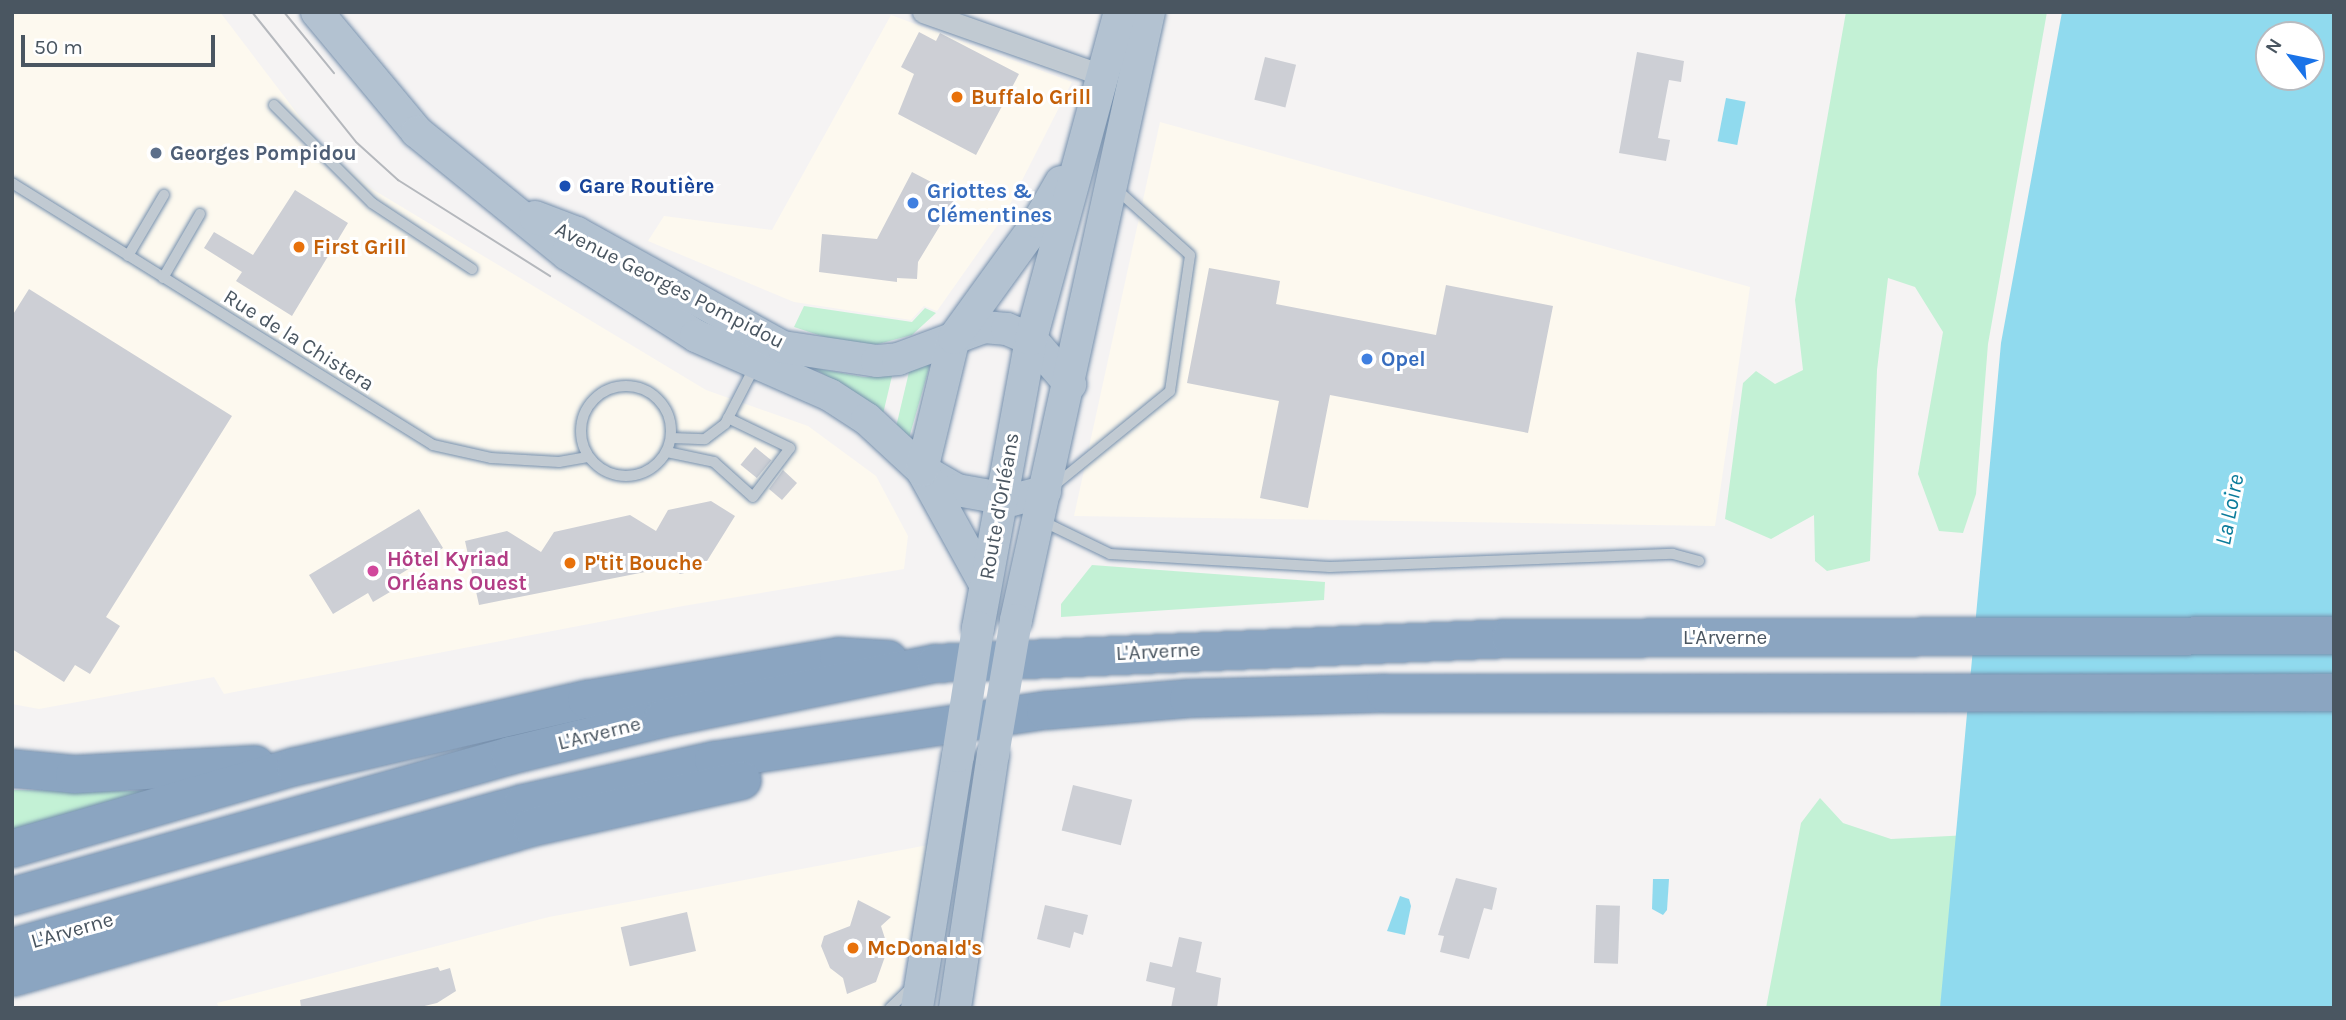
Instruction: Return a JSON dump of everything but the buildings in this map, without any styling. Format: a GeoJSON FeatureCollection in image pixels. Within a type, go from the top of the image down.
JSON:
{"type":"FeatureCollection","features":[{"type":"Feature","properties":{"kind":"highway","name":"L'Arverne"},"geometry":{"type":"LineString","coordinates":[[12,896],[510,755],[662,718],[934,663],[1385,640],[2334,635]]}},
{"type":"Feature","properties":{"kind":"highway"},"geometry":{"type":"LineString","coordinates":[[12,848],[295,766],[586,699],[838,656],[934,663]]}},
{"type":"Feature","properties":{"kind":"highway","name":"L'Arverne"},"geometry":{"type":"LineString","coordinates":[[12,947],[522,803],[713,760],[850,736],[1045,710],[1188,698],[2334,692]]}},
{"type":"Feature","properties":{"kind":"highway"},"geometry":{"type":"LineString","coordinates":[[12,977],[531,827],[838,759],[850,736]]}},
{"type":"Feature","properties":{"kind":"highway"},"geometry":{"type":"LineString","coordinates":[[12,768],[74,774],[232,762],[295,766]]}},
{"type":"Feature","properties":{"kind":"highway"},"geometry":{"type":"LineString","coordinates":[[12,998],[67,979],[78,958]]}},
{"type":"Feature","properties":{"kind":"main road","name":"Avenue Georges Pompidou"},"geometry":{"type":"LineString","coordinates":[[317,12],[417,132],[567,254],[696,336],[830,395],[867,419],[922,470]]}},
{"type":"Feature","properties":{"kind":"main road","name":"Route d'Orléans"},"geometry":{"type":"LineString","coordinates":[[917,1008],[985,584],[1031,339],[1119,12]]}},
{"type":"Feature","properties":{"kind":"main road","name":"Route d'Orléans"},"geometry":{"type":"LineString","coordinates":[[955,1008],[1016,620],[1070,384],[1149,12]]}},
{"type":"Feature","properties":{"kind":"main road"},"geometry":{"type":"LineString","coordinates":[[985,584],[922,470],[954,338],[1038,222],[1081,147]]}},
{"type":"Feature","properties":{"kind":"main road","name":"Avenue Georges Pompidou"},"geometry":{"type":"LineString","coordinates":[[509,208],[577,233],[783,347],[877,361],[898,359],[984,327],[1031,339]]}},
{"type":"Feature","properties":{"kind":"main road"},"geometry":{"type":"LineString","coordinates":[[1031,339],[1070,384]]}},
{"type":"Feature","properties":{"kind":"main road"},"geometry":{"type":"LineString","coordinates":[[922,470],[967,494],[1041,505]]}},
{"type":"Feature","properties":{"kind":"street"},"geometry":{"type":"LineString","coordinates":[[923,12],[1102,75]]}},
{"type":"Feature","properties":{"kind":"lane"},"geometry":{"type":"LineString","coordinates":[[274,105],[372,203],[472,269]]}},
{"type":"Feature","properties":{"kind":"lane","name":"Rue de la Chistera"},"geometry":{"type":"LineString","coordinates":[[12,184],[433,445],[491,458],[559,462],[588,457]]}},
{"type":"Feature","properties":{"kind":"lane"},"geometry":{"type":"LineString","coordinates":[[1111,185],[1190,255],[1170,391],[1041,505],[1110,554],[1330,567],[1673,554],[1699,561]]}},
{"type":"Feature","properties":{"kind":"lane"},"geometry":{"type":"LineString","coordinates":[[128,256],[164,195]]}},
{"type":"Feature","properties":{"kind":"lane"},"geometry":{"type":"LineString","coordinates":[[163,278],[200,214]]}},
{"type":"Feature","properties":{"kind":"lane"},"geometry":{"type":"LineString","coordinates":[[672,438],[705,439],[728,418],[757,362]]}},
{"type":"Feature","properties":{"kind":"lane"},"geometry":{"type":"LineString","coordinates":[[616,386],[645,389],[657,397],[672,423],[672,438],[667,452],[645,473],[629,477],[613,475],[588,457],[581,436],[584,414],[592,402],[616,386]]}},
{"type":"Feature","properties":{"kind":"lane"},"geometry":{"type":"LineString","coordinates":[[667,452],[714,462],[754,497],[790,448],[728,418]]}},
{"type":"Feature","properties":{"kind":"lane"},"geometry":{"type":"LineString","coordinates":[[890,1008],[923,977]]}},
{"type":"Feature","properties":{"kind":"shaded area"},"geometry":{"type":"Polygon","coordinates":[[[12,12],[220,12],[322,146],[372,189],[706,390],[808,426],[876,476],[908,536],[904,569],[683,606],[224,694],[214,677],[39,709],[12,704],[12,12]]]}},
{"type":"Feature","properties":{"kind":"shaded area"},"geometry":{"type":"Polygon","coordinates":[[[891,15],[1072,82],[1004,216],[937,311],[924,306],[911,320],[794,302],[648,241],[664,216],[772,230],[891,15]]]}},
{"type":"Feature","properties":{"kind":"shaded area"},"geometry":{"type":"Polygon","coordinates":[[[1160,122],[1750,287],[1715,526],[1074,516],[1160,122]]]}},
{"type":"Feature","properties":{"kind":"shaded area"},"geometry":{"type":"Polygon","coordinates":[[[928,845],[896,1008],[219,1008],[217,1003],[549,917],[928,845]]]}},
{"type":"Feature","properties":{"kind":"green space"},"geometry":{"type":"Polygon","coordinates":[[[1846,12],[2047,12],[1988,344],[1976,494],[1963,533],[1939,531],[1918,474],[1943,332],[1915,287],[1888,278],[1877,370],[1870,561],[1827,571],[1815,561],[1814,515],[1771,539],[1725,519],[1743,383],[1756,371],[1775,384],[1803,370],[1795,300],[1846,12]]]}},
{"type":"Feature","properties":{"kind":"green space"},"geometry":{"type":"Polygon","coordinates":[[[804,306],[912,322],[925,308],[936,313],[912,335],[871,346],[852,346],[794,327],[804,306]]]}},
{"type":"Feature","properties":{"kind":"green space"},"geometry":{"type":"Polygon","coordinates":[[[927,363],[930,365],[909,438],[896,427],[909,372],[927,363]]]}},
{"type":"Feature","properties":{"kind":"green space"},"geometry":{"type":"Polygon","coordinates":[[[814,368],[864,377],[892,376],[883,414],[814,368]]]}},
{"type":"Feature","properties":{"kind":"green space"},"geometry":{"type":"Polygon","coordinates":[[[1092,565],[1325,582],[1324,600],[1061,617],[1061,604],[1092,565]]]}},
{"type":"Feature","properties":{"kind":"green space"},"geometry":{"type":"Polygon","coordinates":[[[12,790],[150,791],[12,865],[12,790]]]}},
{"type":"Feature","properties":{"kind":"green space"},"geometry":{"type":"Polygon","coordinates":[[[1820,798],[1843,823],[1891,839],[1969,835],[1956,1008],[1766,1008],[1801,823],[1820,798]]]}},
{"type":"Feature","properties":{"kind":"water","name":"La Loire"},"geometry":{"type":"Polygon","coordinates":[[[2062,12],[2334,12],[2334,1008],[1940,1008],[2001,343],[2062,12]]]}},
{"type":"Feature","properties":{"kind":"water"},"geometry":{"type":"Polygon","coordinates":[[[1726,98],[1746,102],[1737,145],[1718,141],[1726,98]]]}},
{"type":"Feature","properties":{"kind":"water"},"geometry":{"type":"Polygon","coordinates":[[[1653,879],[1669,879],[1667,910],[1663,915],[1652,909],[1653,879]]]}},
{"type":"Feature","properties":{"kind":"water"},"geometry":{"type":"Polygon","coordinates":[[[1400,896],[1409,899],[1411,906],[1405,935],[1387,931],[1400,896]]]}},
{"type":"Feature","properties":{"kind":"tram line"},"geometry":{"type":"LineString","coordinates":[[252,12],[356,142],[398,180],[550,276]]}},
{"type":"Feature","properties":{"kind":"tram line"},"geometry":{"type":"LineString","coordinates":[[284,12],[334,73]]}},
{"type":"Feature","properties":{"kind":"place","name":"Buffalo Grill"},"geometry":{"type":"Point","coordinates":[957,97]}},
{"type":"Feature","properties":{"kind":"place","name":"Georges Pompidou"},"geometry":{"type":"Point","coordinates":[156,153]}},
{"type":"Feature","properties":{"kind":"place","name":"Gare Routière"},"geometry":{"type":"Point","coordinates":[565,186]}},
{"type":"Feature","properties":{"kind":"place","name":"Griottes & Clémentines"},"geometry":{"type":"Point","coordinates":[913,203]}},
{"type":"Feature","properties":{"kind":"place","name":"First Grill"},"geometry":{"type":"Point","coordinates":[299,247]}},
{"type":"Feature","properties":{"kind":"place","name":"Opel"},"geometry":{"type":"Point","coordinates":[1367,359]}},
{"type":"Feature","properties":{"kind":"place","name":"P'tit Bouche"},"geometry":{"type":"Point","coordinates":[570,563]}},
{"type":"Feature","properties":{"kind":"place","name":"Hôtel Kyriad Orléans Ouest"},"geometry":{"type":"Point","coordinates":[373,571]}},
{"type":"Feature","properties":{"kind":"place","name":"McDonald's"},"geometry":{"type":"Point","coordinates":[853,948]}}]}
